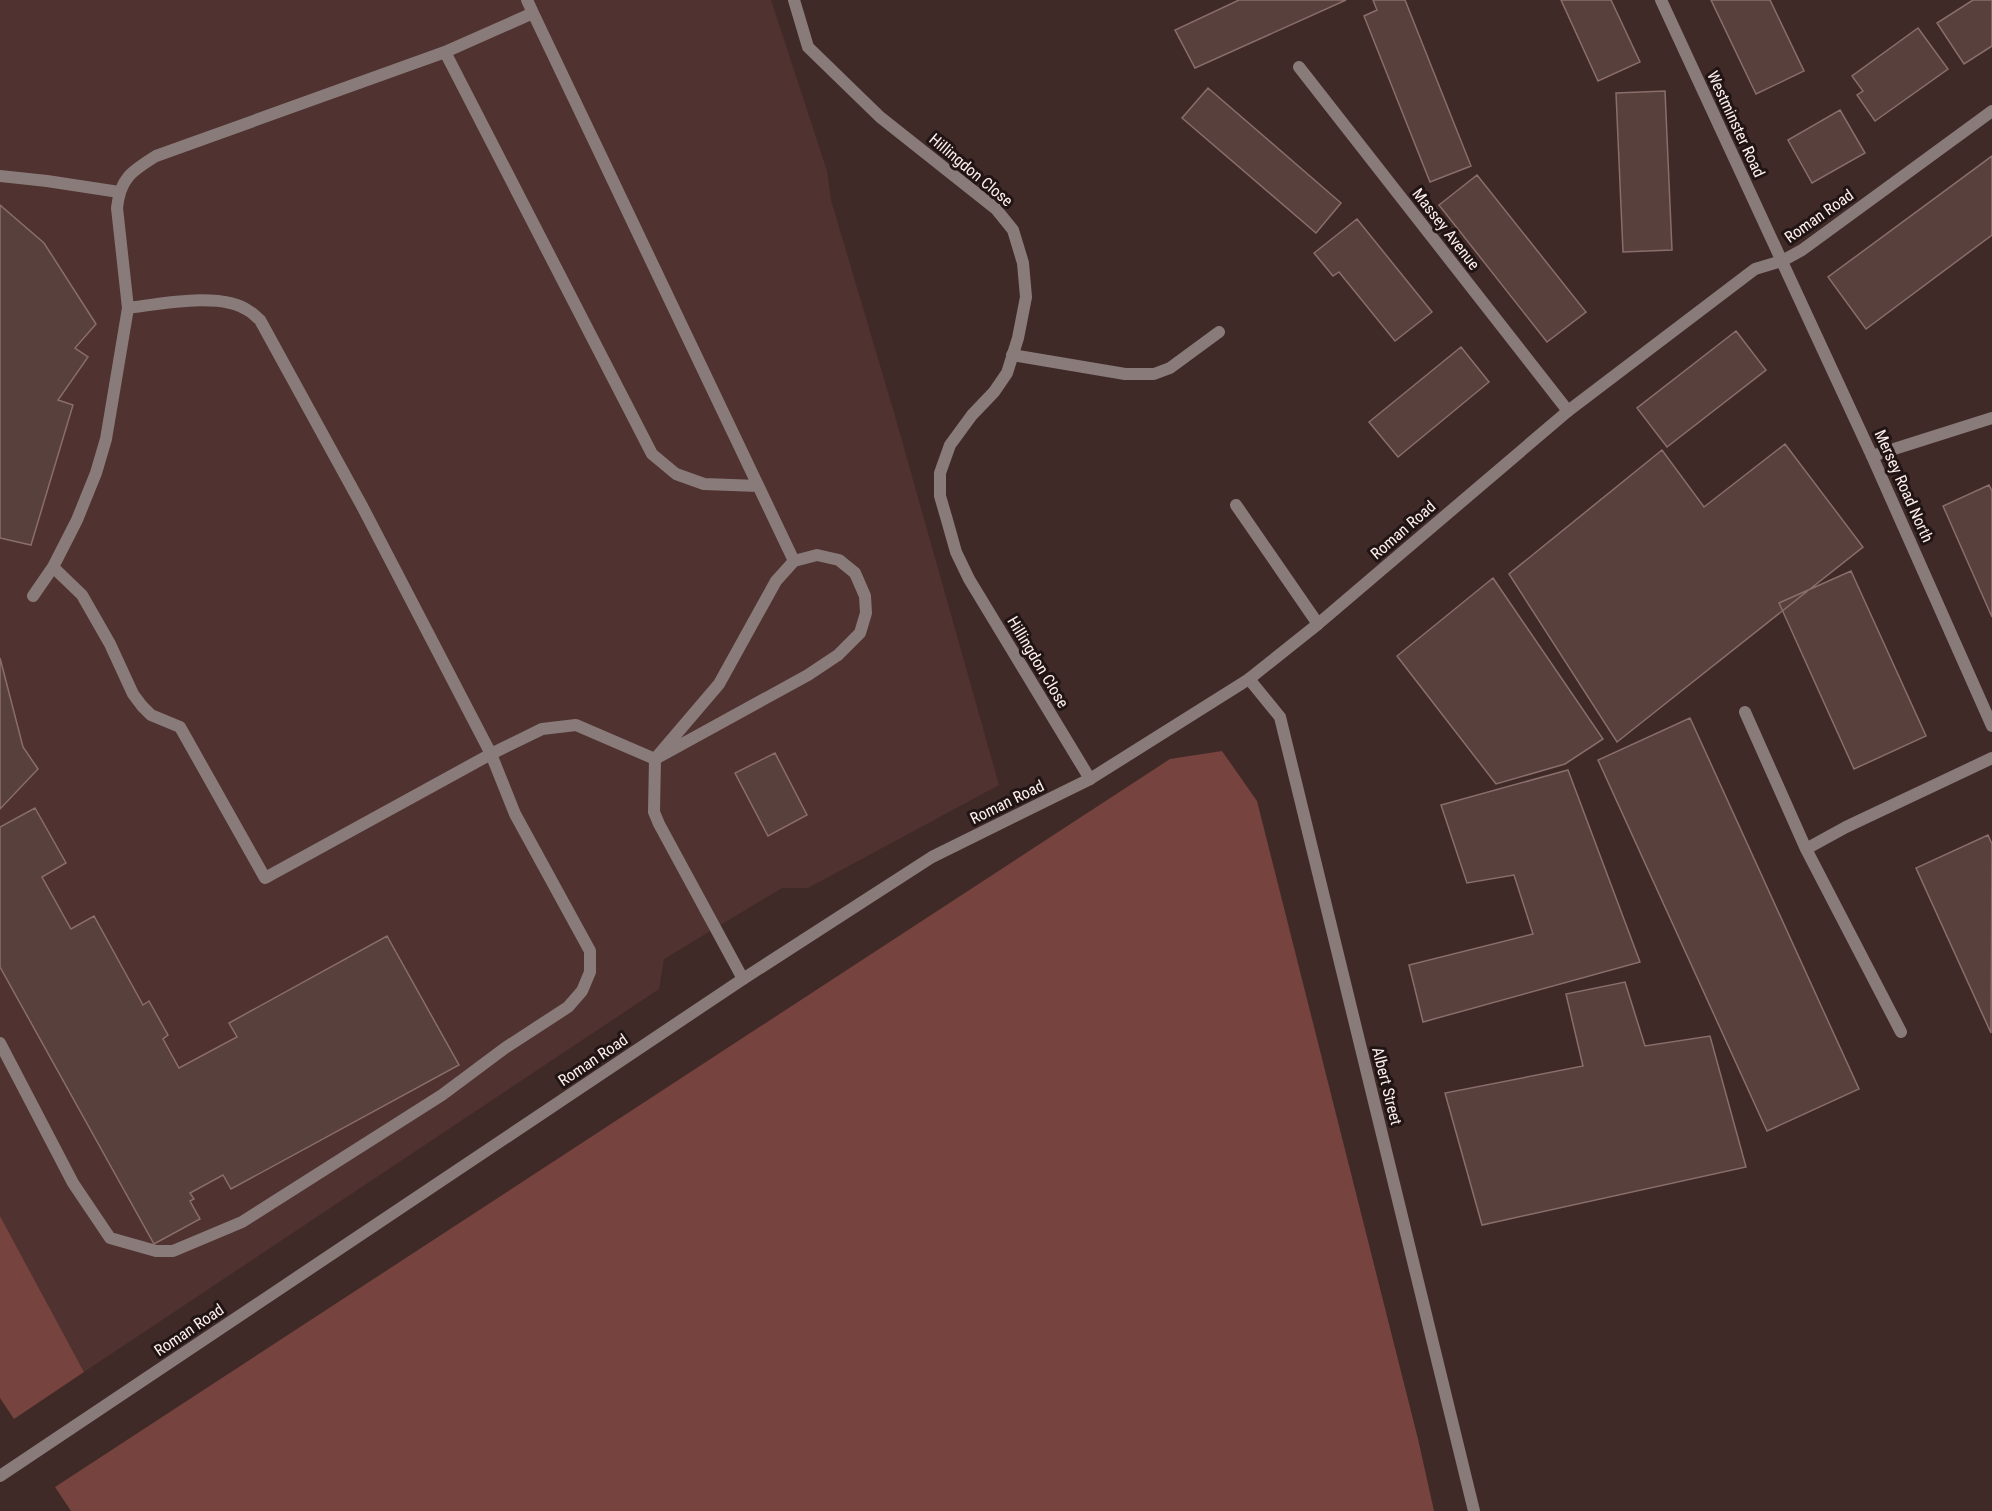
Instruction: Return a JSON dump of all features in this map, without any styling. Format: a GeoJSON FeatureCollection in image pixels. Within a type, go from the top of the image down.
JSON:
{"type":"FeatureCollection","features":[{"type":"Feature","properties":{"kind":"street"},"geometry":{"type":"LineString","coordinates":[[527,0],[794,561]]}},
{"type":"Feature","properties":{"kind":"street","name":"Hillingdon Close"},"geometry":{"type":"LineString","coordinates":[[794,0],[808,47],[880,117],[996,209],[1013,230],[1023,263],[1026,297],[1012,355],[1007,373],[994,392],[972,415],[950,445],[940,473],[940,496],[956,552],[969,579],[1090,779]]}},
{"type":"Feature","properties":{"kind":"street","name":"Westminster Road"},"geometry":{"type":"LineString","coordinates":[[1661,0],[1782,261]]}},
{"type":"Feature","properties":{"kind":"street"},"geometry":{"type":"LineString","coordinates":[[33,596],[53,567],[77,520],[96,472],[113,405],[128,308],[117,208],[118,192],[125,179],[139,166],[156,156],[445,52],[533,13]]}},
{"type":"Feature","properties":{"kind":"street"},"geometry":{"type":"LineString","coordinates":[[445,52],[652,454],[675,474],[704,484],[758,486]]}},
{"type":"Feature","properties":{"kind":"street","name":"Massey Avenue"},"geometry":{"type":"LineString","coordinates":[[1299,67],[1568,411]]}},
{"type":"Feature","properties":{"kind":"street","name":"Roman Road"},"geometry":{"type":"LineString","coordinates":[[0,1476],[743,979],[932,857],[1090,779],[1249,679],[1318,624],[1568,411],[1755,269],[1782,261],[1802,250],[1992,111]]}},
{"type":"Feature","properties":{"kind":"street"},"geometry":{"type":"LineString","coordinates":[[0,176],[118,192]]}},
{"type":"Feature","properties":{"kind":"street","name":"Mersey Road North"},"geometry":{"type":"LineString","coordinates":[[1782,261],[1992,726]]}},
{"type":"Feature","properties":{"kind":"street"},"geometry":{"type":"LineString","coordinates":[[0,1042],[73,1183],[110,1238],[156,1251],[173,1251],[242,1222],[442,1095],[505,1048],[568,1006],[582,991],[590,972],[590,951],[515,814],[491,754],[362,506],[260,320],[248,310],[210,300],[128,308]]}},
{"type":"Feature","properties":{"kind":"street"},"geometry":{"type":"LineString","coordinates":[[1012,355],[1125,374],[1154,374],[1170,368],[1219,332]]}},
{"type":"Feature","properties":{"kind":"street"},"geometry":{"type":"LineString","coordinates":[[1872,456],[1992,418]]}},
{"type":"Feature","properties":{"kind":"street"},"geometry":{"type":"LineString","coordinates":[[1236,505],[1318,624]]}},
{"type":"Feature","properties":{"kind":"street"},"geometry":{"type":"LineString","coordinates":[[655,759],[808,675],[838,655],[860,633],[866,613],[865,596],[855,573],[839,560],[817,555],[794,561],[776,581],[719,684],[655,759],[654,812],[743,979]]}},
{"type":"Feature","properties":{"kind":"street"},"geometry":{"type":"LineString","coordinates":[[53,567],[82,595],[110,644],[133,694],[142,706],[152,715],[180,727],[265,878],[491,754],[542,729],[576,724],[655,759]]}},
{"type":"Feature","properties":{"kind":"street","name":"Albert Street"},"geometry":{"type":"LineString","coordinates":[[1249,679],[1280,717],[1474,1511]]}},
{"type":"Feature","properties":{"kind":"street"},"geometry":{"type":"LineString","coordinates":[[1745,712],[1806,849],[1901,1032]]}},
{"type":"Feature","properties":{"kind":"street"},"geometry":{"type":"LineString","coordinates":[[1806,849],[1846,826],[1992,758]]}},
{"type":"Feature","properties":{"kind":"shaded area"},"geometry":{"type":"Polygon","coordinates":[[[0,0],[771,0],[827,171],[831,200],[895,416],[999,785],[808,888],[782,888],[664,959],[659,989],[84,1372],[0,1216],[0,0]]]}},
{"type":"Feature","properties":{"kind":"shaded area"},"geometry":{"type":"Polygon","coordinates":[[[1222,751],[1257,801],[1418,1439],[1434,1511],[71,1511],[55,1487],[1170,759],[1222,751]]]}},
{"type":"Feature","properties":{"kind":"shaded area"},"geometry":{"type":"Polygon","coordinates":[[[0,1216],[84,1372],[14,1419],[0,1398],[0,1216]]]}},
{"type":"Feature","properties":{"kind":"building"},"geometry":{"type":"Polygon","coordinates":[[[1239,0],[1346,0],[1195,68],[1175,30],[1239,0]]]}},
{"type":"Feature","properties":{"kind":"building"},"geometry":{"type":"Polygon","coordinates":[[[1373,0],[1405,0],[1471,166],[1430,182],[1364,16],[1377,10],[1373,0]]]}},
{"type":"Feature","properties":{"kind":"building"},"geometry":{"type":"Polygon","coordinates":[[[1561,0],[1611,0],[1640,62],[1598,81],[1561,0]]]}},
{"type":"Feature","properties":{"kind":"building"},"geometry":{"type":"Polygon","coordinates":[[[1711,0],[1770,0],[1804,71],[1756,94],[1711,0]]]}},
{"type":"Feature","properties":{"kind":"building"},"geometry":{"type":"Polygon","coordinates":[[[1973,0],[1992,0],[1992,46],[1964,64],[1937,23],[1973,0]]]}},
{"type":"Feature","properties":{"kind":"building"},"geometry":{"type":"Polygon","coordinates":[[[1918,28],[1948,69],[1875,121],[1857,95],[1863,91],[1852,76],[1918,28]]]}},
{"type":"Feature","properties":{"kind":"building"},"geometry":{"type":"Polygon","coordinates":[[[1208,88],[1341,203],[1316,233],[1182,118],[1208,88]]]}},
{"type":"Feature","properties":{"kind":"building"},"geometry":{"type":"Polygon","coordinates":[[[1665,91],[1672,250],[1623,252],[1616,93],[1665,91]]]}},
{"type":"Feature","properties":{"kind":"building"},"geometry":{"type":"Polygon","coordinates":[[[1840,110],[1865,153],[1812,183],[1788,140],[1840,110]]]}},
{"type":"Feature","properties":{"kind":"building"},"geometry":{"type":"Polygon","coordinates":[[[1992,156],[1992,235],[1866,329],[1828,277],[1992,156]]]}},
{"type":"Feature","properties":{"kind":"building"},"geometry":{"type":"Polygon","coordinates":[[[1477,175],[1586,312],[1547,342],[1439,205],[1477,175]]]}},
{"type":"Feature","properties":{"kind":"building"},"geometry":{"type":"Polygon","coordinates":[[[0,205],[44,243],[96,324],[75,348],[88,357],[58,400],[73,405],[31,545],[0,538],[0,205]]]}},
{"type":"Feature","properties":{"kind":"building"},"geometry":{"type":"Polygon","coordinates":[[[1357,219],[1432,312],[1395,341],[1339,272],[1333,276],[1314,253],[1357,219]]]}},
{"type":"Feature","properties":{"kind":"building"},"geometry":{"type":"Polygon","coordinates":[[[1736,331],[1766,370],[1667,447],[1637,408],[1736,331]]]}},
{"type":"Feature","properties":{"kind":"building"},"geometry":{"type":"Polygon","coordinates":[[[1461,347],[1489,382],[1398,457],[1369,422],[1461,347]]]}},
{"type":"Feature","properties":{"kind":"building"},"geometry":{"type":"Polygon","coordinates":[[[1785,444],[1863,547],[1617,742],[1509,574],[1662,450],[1704,507],[1785,444]]]}},
{"type":"Feature","properties":{"kind":"building"},"geometry":{"type":"Polygon","coordinates":[[[1989,485],[1992,491],[1992,617],[1943,506],[1989,485]]]}},
{"type":"Feature","properties":{"kind":"building"},"geometry":{"type":"Polygon","coordinates":[[[1851,571],[1926,736],[1854,769],[1779,603],[1851,571]]]}},
{"type":"Feature","properties":{"kind":"building"},"geometry":{"type":"Polygon","coordinates":[[[1493,578],[1603,739],[1565,764],[1496,784],[1397,656],[1493,578]]]}},
{"type":"Feature","properties":{"kind":"building"},"geometry":{"type":"Polygon","coordinates":[[[0,658],[23,747],[38,769],[0,809],[0,658]]]}},
{"type":"Feature","properties":{"kind":"building"},"geometry":{"type":"Polygon","coordinates":[[[1690,718],[1859,1089],[1767,1131],[1598,760],[1690,718]]]}},
{"type":"Feature","properties":{"kind":"building"},"geometry":{"type":"Polygon","coordinates":[[[775,753],[807,815],[768,836],[735,773],[775,753]]]}},
{"type":"Feature","properties":{"kind":"building"},"geometry":{"type":"Polygon","coordinates":[[[1568,770],[1640,962],[1423,1022],[1409,965],[1533,934],[1514,875],[1467,883],[1441,805],[1568,770]]]}},
{"type":"Feature","properties":{"kind":"building"},"geometry":{"type":"Polygon","coordinates":[[[35,808],[66,863],[42,877],[71,929],[94,916],[143,1005],[149,1001],[168,1035],[163,1039],[179,1068],[237,1037],[229,1023],[387,936],[459,1065],[231,1189],[223,1175],[190,1193],[194,1199],[190,1201],[200,1219],[154,1244],[0,967],[0,827],[35,808]]]}},
{"type":"Feature","properties":{"kind":"building"},"geometry":{"type":"Polygon","coordinates":[[[1988,835],[1992,844],[1991,1033],[1916,868],[1988,835]]]}},
{"type":"Feature","properties":{"kind":"building"},"geometry":{"type":"Polygon","coordinates":[[[1625,982],[1645,1046],[1710,1036],[1746,1167],[1482,1225],[1445,1093],[1583,1066],[1566,994],[1625,982]]]}}]}
